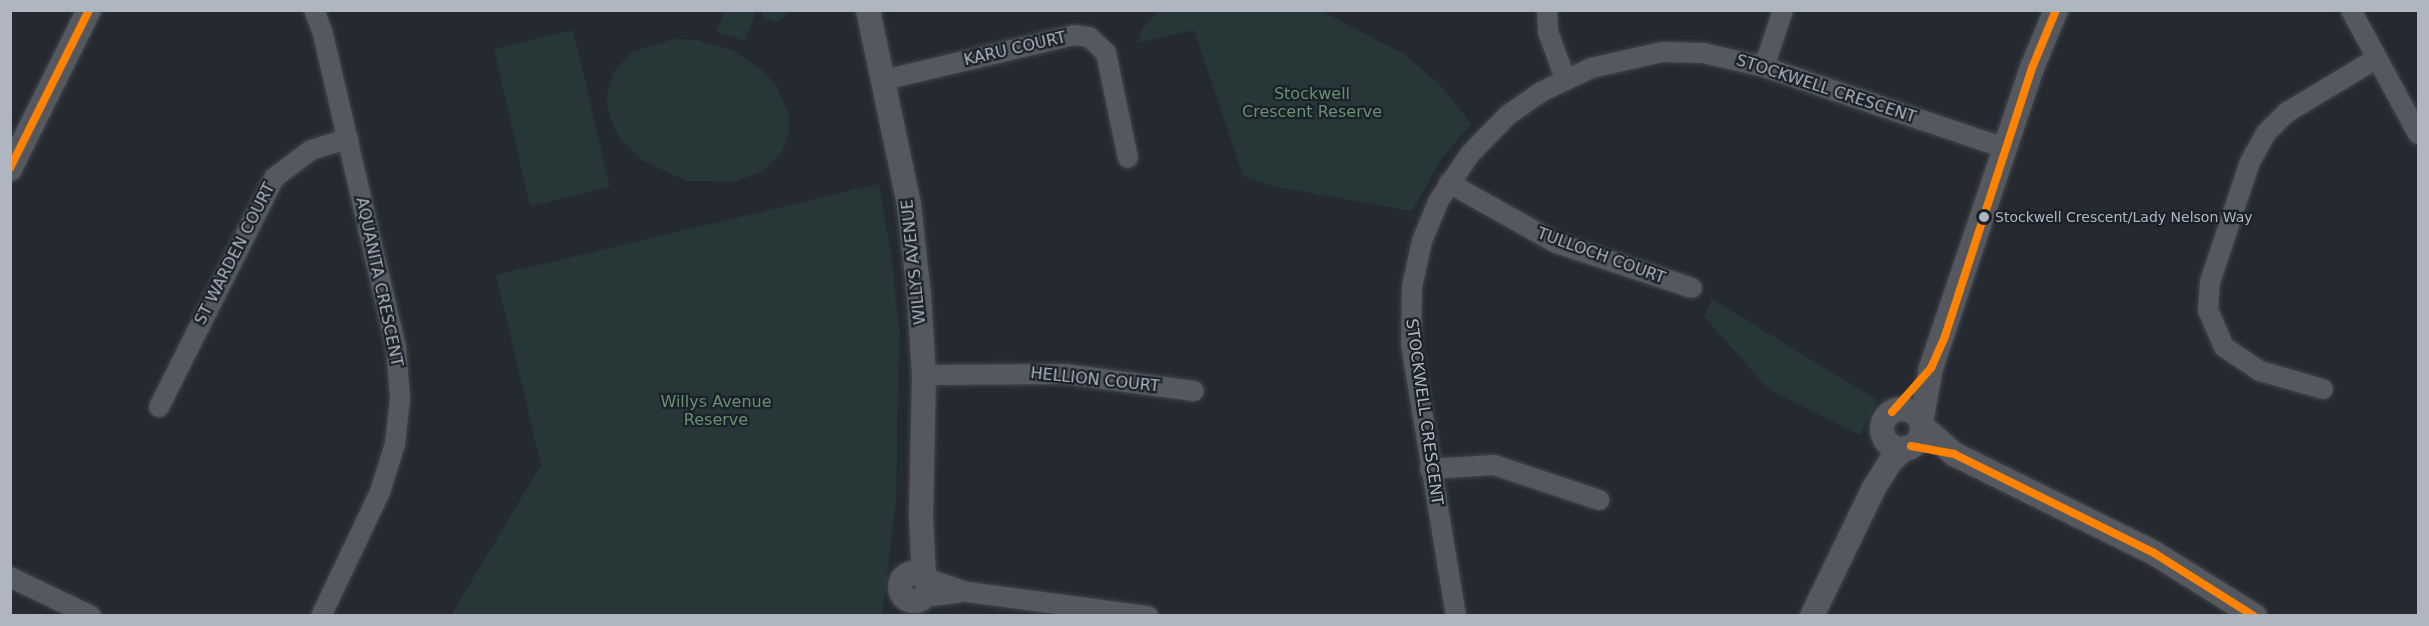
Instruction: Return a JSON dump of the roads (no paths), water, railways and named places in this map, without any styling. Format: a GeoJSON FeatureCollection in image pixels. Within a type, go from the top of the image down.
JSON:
{"type":"FeatureCollection","features":[{"type":"Feature","properties":{"kind":"street"},"geometry":{"type":"LineString","coordinates":[[10,169],[89,10]]}},
{"type":"Feature","properties":{"kind":"street","name":"AQUANITA CRESCENT"},"geometry":{"type":"LineString","coordinates":[[314,10],[348,139],[396,347],[400,398],[395,444],[380,492],[321,615]]}},
{"type":"Feature","properties":{"kind":"street","name":"WILLYS AVENUE"},"geometry":{"type":"LineString","coordinates":[[868,10],[909,205],[924,375],[921,517],[915,594]]}},
{"type":"Feature","properties":{"kind":"street"},"geometry":{"type":"LineString","coordinates":[[1547,10],[1548,32],[1565,78]]}},
{"type":"Feature","properties":{"kind":"street"},"geometry":{"type":"LineString","coordinates":[[1764,67],[1783,10]]}},
{"type":"Feature","properties":{"kind":"street"},"geometry":{"type":"LineString","coordinates":[[1812,615],[1874,488],[1891,461],[1915,436],[1931,368],[2005,148],[2056,10]]}},
{"type":"Feature","properties":{"kind":"street"},"geometry":{"type":"LineString","coordinates":[[2351,10],[2418,134]]}},
{"type":"Feature","properties":{"kind":"street","name":"KARU COURT"},"geometry":{"type":"LineString","coordinates":[[884,80],[1074,35],[1089,38],[1106,53],[1128,158]]}},
{"type":"Feature","properties":{"kind":"street","name":"STOCKWELL CRESCENT"},"geometry":{"type":"LineString","coordinates":[[1456,615],[1430,469],[1410,314],[1422,241],[1449,183],[1488,133],[1508,115],[1565,78],[1613,61],[1662,52],[1722,56],[1764,67],[2005,148]]}},
{"type":"Feature","properties":{"kind":"street"},"geometry":{"type":"LineString","coordinates":[[2323,389],[2260,371],[2224,347],[2208,310],[2210,282],[2250,162],[2266,133],[2286,113],[2377,58]]}},
{"type":"Feature","properties":{"kind":"street","name":"ST WARDEN COURT"},"geometry":{"type":"LineString","coordinates":[[159,407],[274,178],[311,150],[348,139]]}},
{"type":"Feature","properties":{"kind":"street","name":"TULLOCH COURT"},"geometry":{"type":"LineString","coordinates":[[1449,183],[1556,243],[1692,288]]}},
{"type":"Feature","properties":{"kind":"street"},"geometry":{"type":"LineString","coordinates":[[1874,488],[1884,422],[1931,368]]}},
{"type":"Feature","properties":{"kind":"street","name":"HELLION COURT"},"geometry":{"type":"LineString","coordinates":[[924,375],[1065,374],[1194,391]]}},
{"type":"Feature","properties":{"kind":"street"},"geometry":{"type":"LineString","coordinates":[[1892,412],[1909,410],[1915,436]]}},
{"type":"Feature","properties":{"kind":"street"},"geometry":{"type":"LineString","coordinates":[[1883,434],[1894,447],[1915,436]]}},
{"type":"Feature","properties":{"kind":"street"},"geometry":{"type":"LineString","coordinates":[[1915,436],[2163,558],[2255,615]]}},
{"type":"Feature","properties":{"kind":"street"},"geometry":{"type":"LineString","coordinates":[[1430,469],[1494,465],[1599,500]]}},
{"type":"Feature","properties":{"kind":"street"},"geometry":{"type":"LineString","coordinates":[[10,577],[91,615]]}},
{"type":"Feature","properties":{"kind":"street"},"geometry":{"type":"LineString","coordinates":[[915,594],[967,592],[1148,615]]}},
{"type":"Feature","properties":{"kind":"place","name":"Stockwell Crescent/Lady Nelson Way"},"geometry":{"type":"Point","coordinates":[1984,217]}},
{"type":"Feature","properties":{"kind":"park label","name":"Stockwell Crescent Reserve"},"geometry":{"type":"Point","coordinates":[1312,103]}},
{"type":"Feature","properties":{"kind":"park label","name":"Willys Avenue Reserve"},"geometry":{"type":"Point","coordinates":[716,411]}}]}
